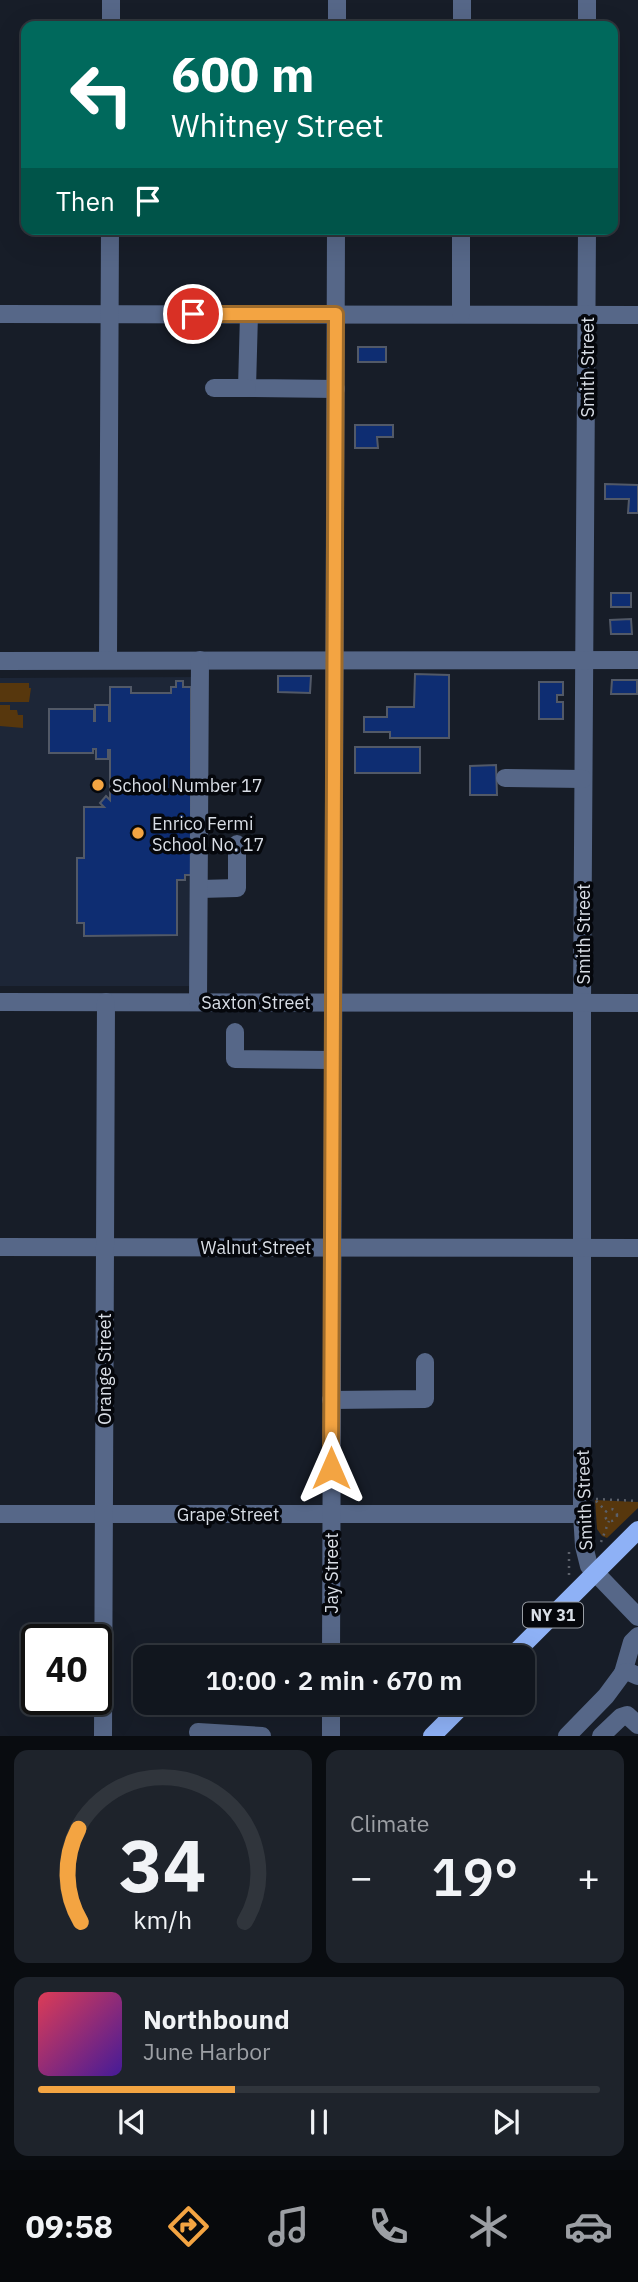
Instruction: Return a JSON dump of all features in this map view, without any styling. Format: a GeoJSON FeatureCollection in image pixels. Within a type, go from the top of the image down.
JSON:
{"type":"FeatureCollection","features":[{"type":"Feature","properties":{"kind":"main road","name":"NY 31"},"geometry":{"type":"LineString","coordinates":[[523,1645],[595,1573],[630,1529]]}},
{"type":"Feature","properties":{"kind":"main road"},"geometry":{"type":"LineString","coordinates":[[432,1736],[453,1715]]}},
{"type":"Feature","properties":{"kind":"street"},"geometry":{"type":"LineString","coordinates":[[111,0],[111,21]]}},
{"type":"Feature","properties":{"kind":"street"},"geometry":{"type":"LineString","coordinates":[[337,0],[337,21]]}},
{"type":"Feature","properties":{"kind":"street"},"geometry":{"type":"LineString","coordinates":[[462,0],[462,21]]}},
{"type":"Feature","properties":{"kind":"street"},"geometry":{"type":"LineString","coordinates":[[587,0],[587,21]]}},
{"type":"Feature","properties":{"kind":"street"},"geometry":{"type":"LineString","coordinates":[[108,660],[110,235]]}},
{"type":"Feature","properties":{"kind":"street","name":"Jay Street"},"geometry":{"type":"LineString","coordinates":[[331,1645],[336,235]]}},
{"type":"Feature","properties":{"kind":"street"},"geometry":{"type":"LineString","coordinates":[[461,235],[461,314]]}},
{"type":"Feature","properties":{"kind":"street","name":"Smith Street"},"geometry":{"type":"LineString","coordinates":[[587,235],[582,1003],[582,1248],[588,1513],[586,1558],[595,1573],[638,1617]]}},
{"type":"Feature","properties":{"kind":"street"},"geometry":{"type":"LineString","coordinates":[[0,314],[638,314]]}},
{"type":"Feature","properties":{"kind":"street"},"geometry":{"type":"LineString","coordinates":[[247,388],[249,314]]}},
{"type":"Feature","properties":{"kind":"street"},"geometry":{"type":"LineString","coordinates":[[214,388],[336,388]]}},
{"type":"Feature","properties":{"kind":"street"},"geometry":{"type":"LineString","coordinates":[[198,1002],[200,660]]}},
{"type":"Feature","properties":{"kind":"street"},"geometry":{"type":"LineString","coordinates":[[0,661],[638,660]]}},
{"type":"Feature","properties":{"kind":"street"},"geometry":{"type":"LineString","coordinates":[[505,778],[583,779]]}},
{"type":"Feature","properties":{"kind":"street"},"geometry":{"type":"LineString","coordinates":[[200,889],[237,888],[237,844]]}},
{"type":"Feature","properties":{"kind":"street","name":"Saxton Street"},"geometry":{"type":"LineString","coordinates":[[0,1002],[638,1003]]}},
{"type":"Feature","properties":{"kind":"street","name":"Orange Street"},"geometry":{"type":"LineString","coordinates":[[103,1736],[106,1002]]}},
{"type":"Feature","properties":{"kind":"street"},"geometry":{"type":"LineString","coordinates":[[234,1032],[235,1059],[333,1060]]}},
{"type":"Feature","properties":{"kind":"street","name":"Walnut Street"},"geometry":{"type":"LineString","coordinates":[[0,1247],[638,1248]]}},
{"type":"Feature","properties":{"kind":"street"},"geometry":{"type":"LineString","coordinates":[[331,1400],[425,1398],[425,1362]]}},
{"type":"Feature","properties":{"kind":"street","name":"Grape Street"},"geometry":{"type":"LineString","coordinates":[[0,1514],[588,1513]]}},
{"type":"Feature","properties":{"kind":"street"},"geometry":{"type":"LineString","coordinates":[[567,1736],[631,1675],[632,1642],[638,1636]]}},
{"type":"Feature","properties":{"kind":"street"},"geometry":{"type":"LineString","coordinates":[[331,1715],[331,1736]]}},
{"type":"Feature","properties":{"kind":"street"},"geometry":{"type":"LineString","coordinates":[[601,1736],[621,1717],[627,1715],[638,1725]]}},
{"type":"Feature","properties":{"kind":"street"},"geometry":{"type":"LineString","coordinates":[[198,1732],[262,1736]]}},
{"type":"Feature","properties":{"kind":"path"},"geometry":{"type":"LineString","coordinates":[[588,1513],[594,1499]]}},
{"type":"Feature","properties":{"kind":"path"},"geometry":{"type":"LineString","coordinates":[[594,1499],[638,1501]]}},
{"type":"Feature","properties":{"kind":"path"},"geometry":{"type":"LineString","coordinates":[[594,1499],[606,1511]]}},
{"type":"Feature","properties":{"kind":"path"},"geometry":{"type":"LineString","coordinates":[[613,1509],[616,1501]]}},
{"type":"Feature","properties":{"kind":"path"},"geometry":{"type":"LineString","coordinates":[[606,1511],[613,1509]]}},
{"type":"Feature","properties":{"kind":"path"},"geometry":{"type":"LineString","coordinates":[[613,1509],[617,1513],[615,1520]]}},
{"type":"Feature","properties":{"kind":"path"},"geometry":{"type":"LineString","coordinates":[[596,1538],[603,1543],[608,1521],[606,1511]]}},
{"type":"Feature","properties":{"kind":"path"},"geometry":{"type":"LineString","coordinates":[[608,1521],[615,1520],[630,1529]]}},
{"type":"Feature","properties":{"kind":"shaded area","name":"School Number 17"},"geometry":{"type":"Polygon","coordinates":[[[197,677],[194,986],[0,986],[0,678],[197,677]]]}},
{"type":"Feature","properties":{"kind":"shaded area"},"geometry":{"type":"Polygon","coordinates":[[[0,683],[29,683],[29,702],[0,702],[0,683]]]}},
{"type":"Feature","properties":{"kind":"shaded area"},"geometry":{"type":"Polygon","coordinates":[[[0,705],[10,705],[10,710],[17,710],[18,715],[23,715],[23,728],[0,726],[0,705]]]}},
{"type":"Feature","properties":{"kind":"shaded area"},"geometry":{"type":"Polygon","coordinates":[[[595,1500],[638,1502],[638,1508],[607,1538],[597,1529],[595,1500]]]}},
{"type":"Feature","properties":{"kind":"building"},"geometry":{"type":"Polygon","coordinates":[[[358,347],[386,347],[386,362],[358,362],[358,347]]]}},
{"type":"Feature","properties":{"kind":"building"},"geometry":{"type":"Polygon","coordinates":[[[355,425],[393,425],[393,437],[377,437],[378,448],[355,448],[355,425]]]}},
{"type":"Feature","properties":{"kind":"building"},"geometry":{"type":"Polygon","coordinates":[[[605,484],[638,485],[638,513],[628,513],[629,499],[605,499],[605,484]]]}},
{"type":"Feature","properties":{"kind":"building"},"geometry":{"type":"Polygon","coordinates":[[[611,593],[631,593],[631,607],[611,607],[611,593]]]}},
{"type":"Feature","properties":{"kind":"building"},"geometry":{"type":"Polygon","coordinates":[[[631,619],[632,634],[611,634],[610,620],[631,619]]]}},
{"type":"Feature","properties":{"kind":"building"},"geometry":{"type":"Polygon","coordinates":[[[415,674],[449,675],[449,738],[390,738],[390,732],[364,732],[364,717],[387,717],[387,707],[414,707],[415,674]]]}},
{"type":"Feature","properties":{"kind":"building"},"geometry":{"type":"Polygon","coordinates":[[[278,676],[311,676],[310,693],[278,692],[278,676]]]}},
{"type":"Feature","properties":{"kind":"building"},"geometry":{"type":"Polygon","coordinates":[[[612,680],[637,680],[637,694],[611,694],[612,680]]]}},
{"type":"Feature","properties":{"kind":"building","name":"Enrico Fermi School No. 17"},"geometry":{"type":"Polygon","coordinates":[[[176,681],[183,681],[183,687],[191,687],[191,875],[185,875],[185,880],[177,880],[177,935],[84,936],[84,923],[77,923],[77,858],[84,858],[84,807],[104,807],[100,803],[106,796],[110,800],[110,750],[108,759],[96,759],[96,749],[93,749],[93,753],[49,753],[49,709],[94,709],[95,721],[95,705],[109,705],[110,721],[110,687],[131,687],[131,693],[171,693],[171,687],[176,687],[176,681]]]}},
{"type":"Feature","properties":{"kind":"building"},"geometry":{"type":"Polygon","coordinates":[[[539,682],[563,682],[563,695],[557,695],[557,702],[563,702],[563,719],[539,719],[539,682]]]}},
{"type":"Feature","properties":{"kind":"building"},"geometry":{"type":"Polygon","coordinates":[[[355,747],[420,747],[420,773],[355,773],[355,747]]]}},
{"type":"Feature","properties":{"kind":"building"},"geometry":{"type":"Polygon","coordinates":[[[496,765],[497,795],[470,795],[470,766],[496,765]]]}},
{"type":"Feature","properties":{"kind":"place","name":"School Number 17"},"geometry":{"type":"Point","coordinates":[98,785]}},
{"type":"Feature","properties":{"kind":"place","name":"Enrico Fermi School No. 17"},"geometry":{"type":"Point","coordinates":[138,833]}},
{"type":"Feature","properties":{"kind":"route"},"geometry":{"type":"LineString","coordinates":[[193,314],[336,314],[331,1468]]}}]}
